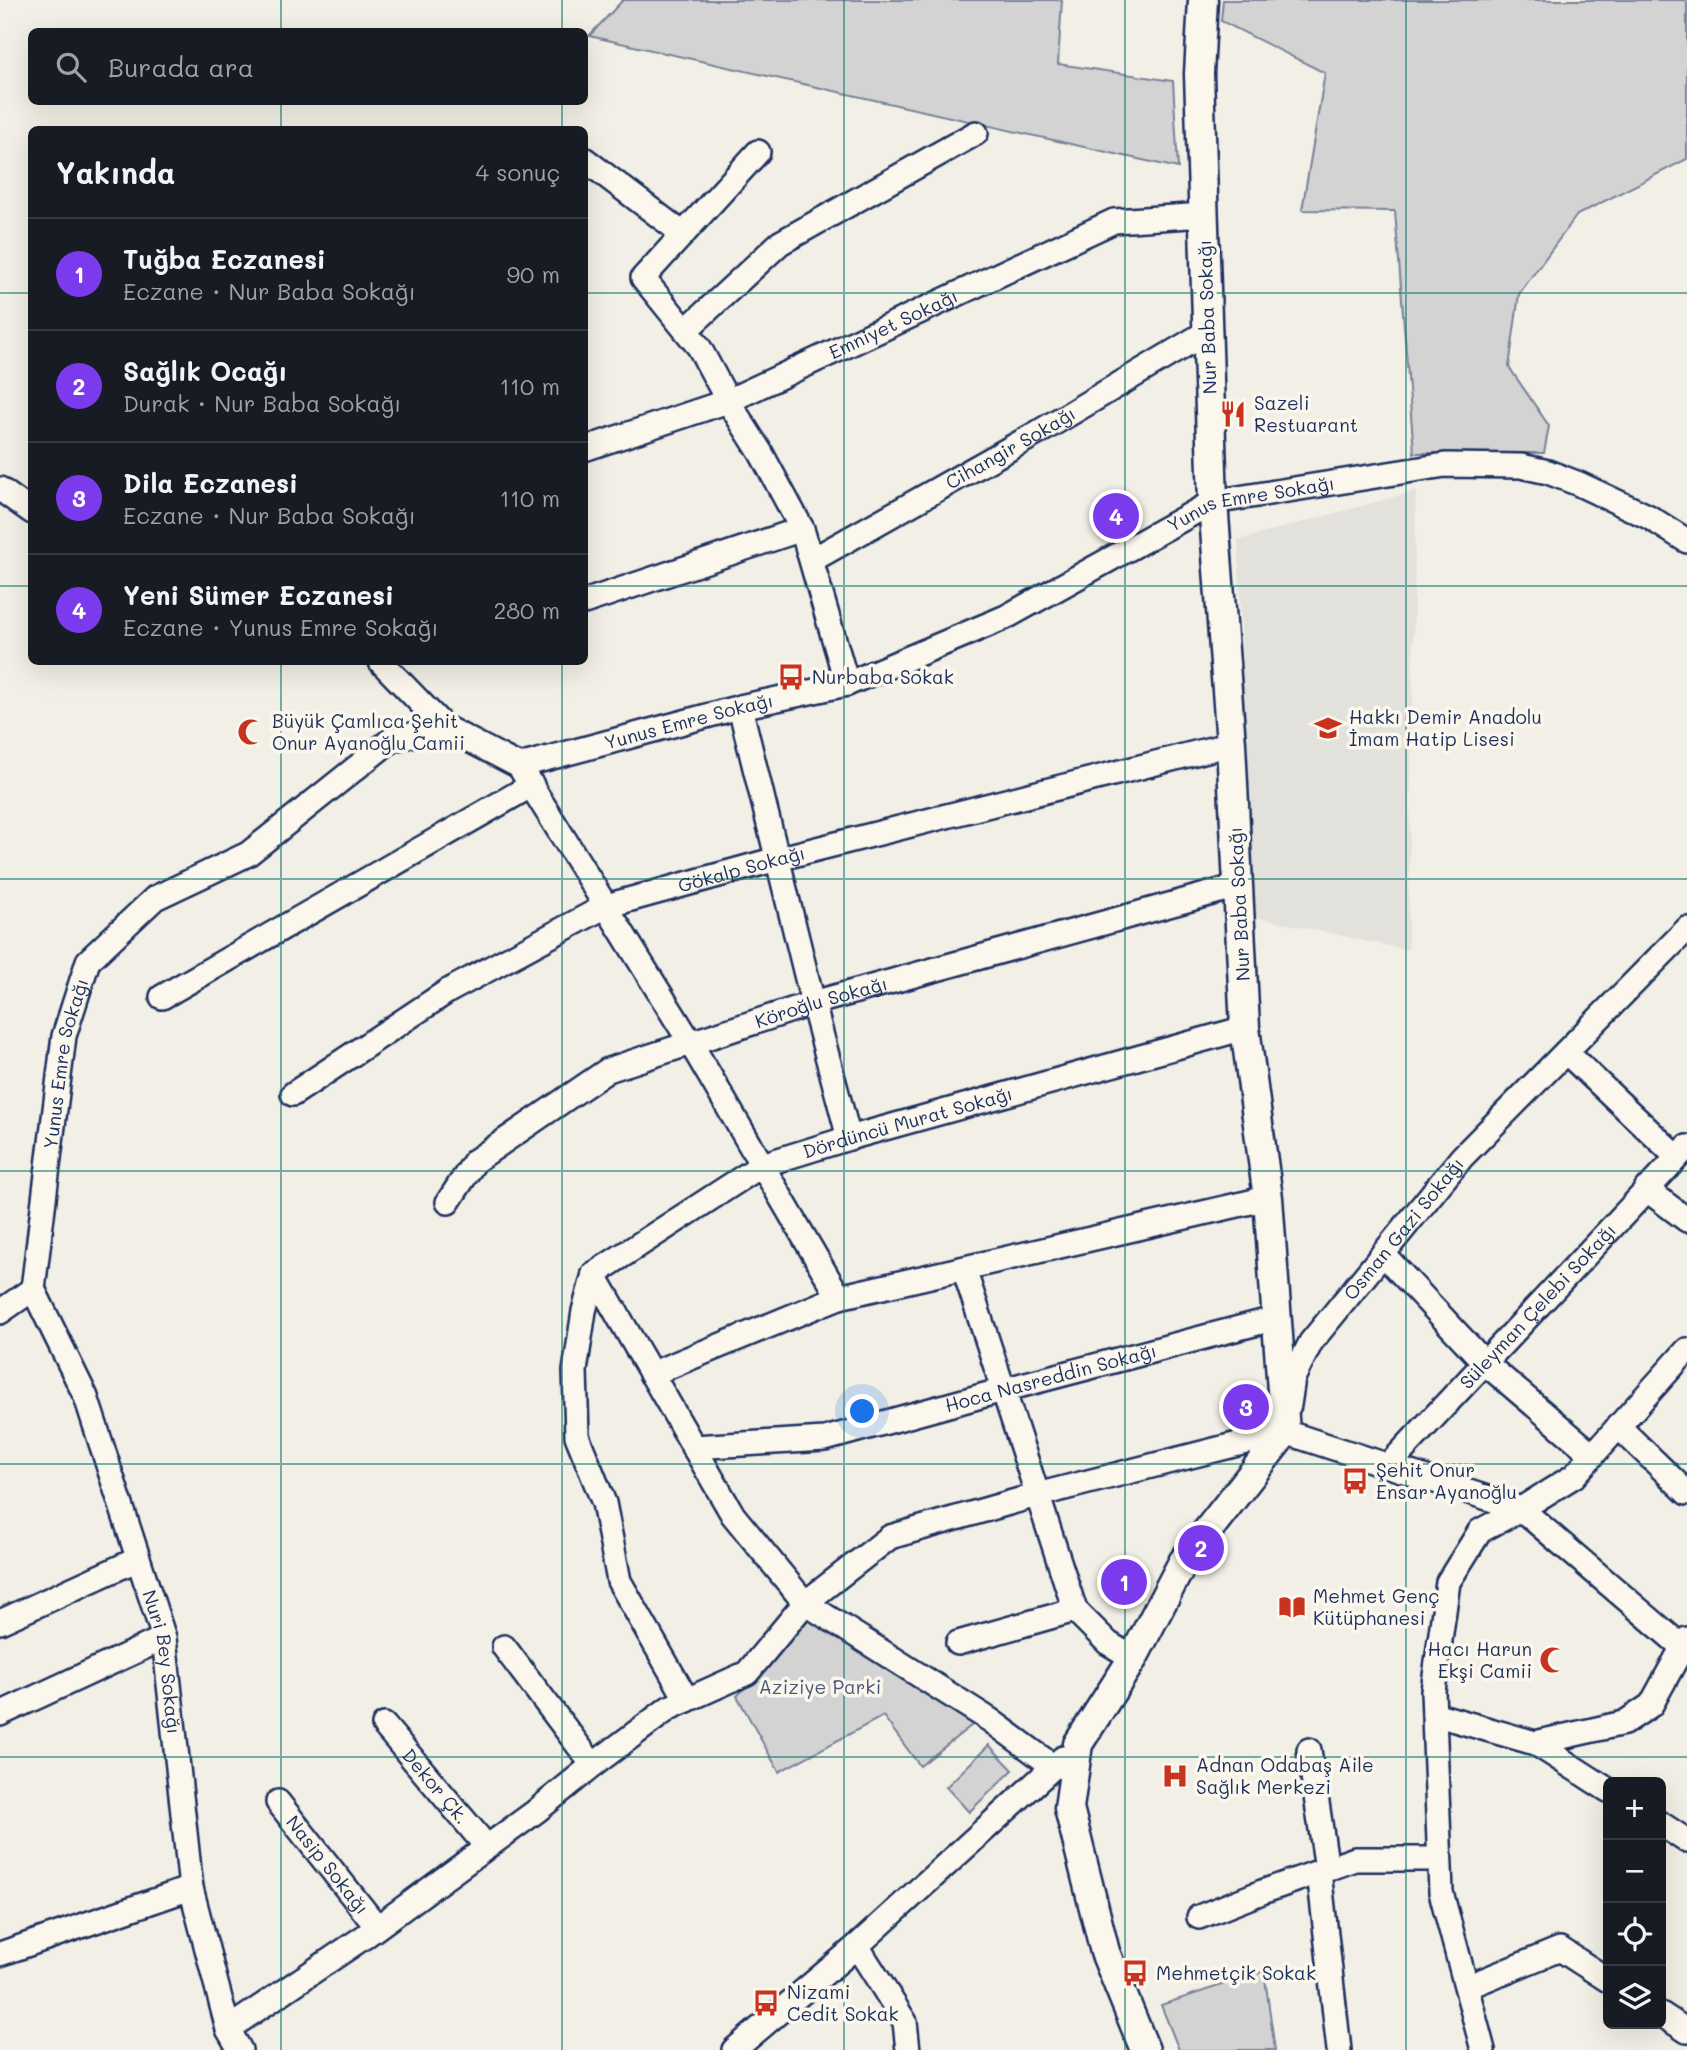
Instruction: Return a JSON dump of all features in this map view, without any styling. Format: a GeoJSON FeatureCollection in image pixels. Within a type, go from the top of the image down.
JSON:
{"type":"FeatureCollection","features":[{"type":"Feature","properties":{"kind":"main road","name":"Nur Baba Sokağı"},"geometry":{"type":"LineString","coordinates":[[1203,0],[1199,74],[1213,502],[1231,744],[1245,1028],[1268,1198],[1285,1432]]}},
{"type":"Feature","properties":{"kind":"main road"},"geometry":{"type":"LineString","coordinates":[[1145,2050],[1105,1952],[1069,1808],[1078,1744],[1133,1658],[1183,1562],[1285,1432]]}},
{"type":"Feature","properties":{"kind":"street"},"geometry":{"type":"LineString","coordinates":[[686,330],[780,243],[976,133]]}},
{"type":"Feature","properties":{"kind":"street"},"geometry":{"type":"LineString","coordinates":[[758,152],[643,278],[699,347],[802,529],[848,684]]}},
{"type":"Feature","properties":{"kind":"street"},"geometry":{"type":"LineString","coordinates":[[588,162],[683,234]]}},
{"type":"Feature","properties":{"kind":"street","name":"Emniyet Sokağı"},"geometry":{"type":"LineString","coordinates":[[588,448],[728,401],[1114,221],[1204,215]]}},
{"type":"Feature","properties":{"kind":"street","name":"Cihangir Sokağı"},"geometry":{"type":"LineString","coordinates":[[812,560],[1039,432],[1207,332]]}},
{"type":"Feature","properties":{"kind":"street","name":"Yunus Emre Sokağı"},"geometry":{"type":"LineString","coordinates":[[519,765],[740,707],[848,684],[1006,617],[1213,502],[1446,465],[1521,466],[1548,472],[1579,484],[1649,517],[1687,541]]}},
{"type":"Feature","properties":{"kind":"street"},"geometry":{"type":"LineString","coordinates":[[0,489],[28,509]]}},
{"type":"Feature","properties":{"kind":"street"},"geometry":{"type":"LineString","coordinates":[[588,601],[802,529]]}},
{"type":"Feature","properties":{"kind":"street"},"geometry":{"type":"LineString","coordinates":[[392,665],[444,727],[519,765],[690,1042],[839,1297]]}},
{"type":"Feature","properties":{"kind":"street"},"geometry":{"type":"LineString","coordinates":[[740,707],[849,1138]]}},
{"type":"Feature","properties":{"kind":"street","name":"Yunus Emre Sokağı"},"geometry":{"type":"LineString","coordinates":[[33,1289],[64,1036],[88,961],[155,898],[248,854],[391,740],[444,727]]}},
{"type":"Feature","properties":{"kind":"street","name":"Gökalp Sokağı"},"geometry":{"type":"LineString","coordinates":[[293,1094],[448,991],[606,906],[777,859],[1231,744]]}},
{"type":"Feature","properties":{"kind":"street"},"geometry":{"type":"LineString","coordinates":[[162,997],[532,785]]}},
{"type":"Feature","properties":{"kind":"street","name":"Köroğlu Sokağı"},"geometry":{"type":"LineString","coordinates":[[448,1202],[475,1161],[608,1070],[813,1003],[1238,886]]}},
{"type":"Feature","properties":{"kind":"street","name":"Osman Gazi Sokağı"},"geometry":{"type":"LineString","coordinates":[[1285,1432],[1293,1378],[1311,1342],[1462,1157],[1687,929]]}},
{"type":"Feature","properties":{"kind":"street","name":"Dördüncü Murat Sokağı"},"geometry":{"type":"LineString","coordinates":[[594,1274],[762,1165],[849,1138],[1245,1028]]}},
{"type":"Feature","properties":{"kind":"street"},"geometry":{"type":"LineString","coordinates":[[1566,1052],[1682,1152]]}},
{"type":"Feature","properties":{"kind":"street","name":"Süleyman Çelebi Sokağı"},"geometry":{"type":"LineString","coordinates":[[1388,1466],[1682,1152]]}},
{"type":"Feature","properties":{"kind":"street"},"geometry":{"type":"LineString","coordinates":[[1646,1189],[1687,1220]]}},
{"type":"Feature","properties":{"kind":"street"},"geometry":{"type":"LineString","coordinates":[[651,1374],[839,1297],[1268,1198]]}},
{"type":"Feature","properties":{"kind":"street"},"geometry":{"type":"LineString","coordinates":[[1383,1254],[1485,1363],[1593,1455]]}},
{"type":"Feature","properties":{"kind":"street"},"geometry":{"type":"LineString","coordinates":[[964,1269],[1075,1610],[1108,1643],[1133,1658]]}},
{"type":"Feature","properties":{"kind":"street"},"geometry":{"type":"LineString","coordinates":[[594,1274],[733,1515],[805,1603],[990,1720],[1054,1767]]}},
{"type":"Feature","properties":{"kind":"street"},"geometry":{"type":"LineString","coordinates":[[594,1274],[584,1311],[575,1371],[577,1436],[604,1503],[619,1581],[687,1700]]}},
{"type":"Feature","properties":{"kind":"street"},"geometry":{"type":"LineString","coordinates":[[0,1312],[33,1289]]}},
{"type":"Feature","properties":{"kind":"street","name":"Nuri Bey Sokağı"},"geometry":{"type":"LineString","coordinates":[[33,1289],[86,1397],[164,1638],[191,1888],[228,2029],[240,2050]]}},
{"type":"Feature","properties":{"kind":"street","name":"Hoca Nasreddin Sokağı"},"geometry":{"type":"LineString","coordinates":[[693,1447],[825,1439],[1277,1318]]}},
{"type":"Feature","properties":{"kind":"street"},"geometry":{"type":"LineString","coordinates":[[1483,2050],[1441,1892],[1433,1691],[1448,1582],[1480,1531],[1574,1476],[1687,1350]]}},
{"type":"Feature","properties":{"kind":"street"},"geometry":{"type":"LineString","coordinates":[[1618,1426],[1687,1493]]}},
{"type":"Feature","properties":{"kind":"street"},"geometry":{"type":"LineString","coordinates":[[228,2029],[377,1927],[535,1812],[668,1708],[747,1673],[805,1603],[890,1537],[1037,1494],[1285,1432],[1521,1509],[1685,1646],[1651,1705],[1624,1723],[1535,1742]]}},
{"type":"Feature","properties":{"kind":"street"},"geometry":{"type":"LineString","coordinates":[[0,1622],[138,1559]]}},
{"type":"Feature","properties":{"kind":"street"},"geometry":{"type":"LineString","coordinates":[[958,1643],[1075,1610]]}},
{"type":"Feature","properties":{"kind":"street"},"geometry":{"type":"LineString","coordinates":[[0,1714],[164,1638]]}},
{"type":"Feature","properties":{"kind":"street"},"geometry":{"type":"LineString","coordinates":[[503,1647],[593,1765]]}},
{"type":"Feature","properties":{"kind":"street"},"geometry":{"type":"LineString","coordinates":[[1434,1714],[1535,1742],[1603,1787]]}},
{"type":"Feature","properties":{"kind":"street","name":"Dekor Çk."},"geometry":{"type":"LineString","coordinates":[[384,1725],[487,1847]]}},
{"type":"Feature","properties":{"kind":"street"},"geometry":{"type":"LineString","coordinates":[[734,2050],[857,1946],[1078,1744]]}},
{"type":"Feature","properties":{"kind":"street"},"geometry":{"type":"LineString","coordinates":[[1309,1750],[1339,2050]]}},
{"type":"Feature","properties":{"kind":"street","name":"Nasip Sokağı"},"geometry":{"type":"LineString","coordinates":[[278,1802],[377,1927]]}},
{"type":"Feature","properties":{"kind":"street"},"geometry":{"type":"LineString","coordinates":[[1666,1827],[1687,1841]]}},
{"type":"Feature","properties":{"kind":"street"},"geometry":{"type":"LineString","coordinates":[[1199,1917],[1355,1859],[1439,1859]]}},
{"type":"Feature","properties":{"kind":"street"},"geometry":{"type":"LineString","coordinates":[[0,1954],[191,1888]]}},
{"type":"Feature","properties":{"kind":"street"},"geometry":{"type":"LineString","coordinates":[[857,1946],[905,2022],[908,2050]]}},
{"type":"Feature","properties":{"kind":"street"},"geometry":{"type":"LineString","coordinates":[[1467,1987],[1560,1949],[1603,1977]]}},
{"type":"Feature","properties":{"kind":"street"},"geometry":{"type":"LineString","coordinates":[[1666,2017],[1687,2031]]}},
{"type":"Feature","properties":{"kind":"shaded area","name":"Hakkı Demir Anadolu İmam Hatip Lisesi"},"geometry":{"type":"Polygon","coordinates":[[[1416,491],[1408,950],[1251,916],[1238,540],[1416,491]]]}},
{"type":"Feature","properties":{"kind":"green space"},"geometry":{"type":"Polygon","coordinates":[[[623,0],[1062,0],[1058,64],[1173,81],[1178,168],[589,36],[623,0]]]}},
{"type":"Feature","properties":{"kind":"green space"},"geometry":{"type":"Polygon","coordinates":[[[1223,0],[1687,2],[1687,159],[1577,215],[1519,294],[1509,367],[1549,426],[1544,453],[1414,453],[1395,211],[1302,210],[1325,73],[1221,21],[1223,0]]]}},
{"type":"Feature","properties":{"kind":"green space","name":"Aziziye Parki"},"geometry":{"type":"Polygon","coordinates":[[[811,1617],[977,1721],[920,1766],[883,1716],[779,1772],[737,1696],[811,1617]]]}},
{"type":"Feature","properties":{"kind":"green space"},"geometry":{"type":"Polygon","coordinates":[[[989,1745],[1013,1770],[969,1812],[946,1787],[989,1745]]]}},
{"type":"Feature","properties":{"kind":"green space"},"geometry":{"type":"Polygon","coordinates":[[[1264,1971],[1275,2050],[1179,2050],[1161,2005],[1264,1971]]]}},
{"type":"Feature","properties":{"kind":"place","name":"Sazeli Restuarant"},"geometry":{"type":"Point","coordinates":[1233,414]}},
{"type":"Feature","properties":{"kind":"place","name":"Yeni Sümer Eczanesi"},"geometry":{"type":"Point","coordinates":[1116,516]}},
{"type":"Feature","properties":{"kind":"place","name":"Nurbaba Sokak"},"geometry":{"type":"Point","coordinates":[791,677]}},
{"type":"Feature","properties":{"kind":"place","name":"Hakkı Demir Anadolu İmam Hatip Lisesi"},"geometry":{"type":"Point","coordinates":[1328,728]}},
{"type":"Feature","properties":{"kind":"place","name":"Büyük Çamlıca Şehit Onur Ayanoğlu Camii"},"geometry":{"type":"Point","coordinates":[251,732]}},
{"type":"Feature","properties":{"kind":"place","name":"Dila Eczanesi"},"geometry":{"type":"Point","coordinates":[1246,1407]}},
{"type":"Feature","properties":{"kind":"place","name":"Şehit Onur Ensar Ayanoğlu"},"geometry":{"type":"Point","coordinates":[1355,1481]}},
{"type":"Feature","properties":{"kind":"place","name":"Sağlık Ocağı"},"geometry":{"type":"Point","coordinates":[1201,1548]}},
{"type":"Feature","properties":{"kind":"place","name":"Tuğba Eczanesi"},"geometry":{"type":"Point","coordinates":[1124,1582]}},
{"type":"Feature","properties":{"kind":"place","name":"Mehmet Genç Kütüphanesi"},"geometry":{"type":"Point","coordinates":[1292,1607]}},
{"type":"Feature","properties":{"kind":"place","name":"Hacı Harun Ekşi Camii"},"geometry":{"type":"Point","coordinates":[1553,1660]}},
{"type":"Feature","properties":{"kind":"place","name":"Adnan Odabaş Aile Sağlık Merkezi"},"geometry":{"type":"Point","coordinates":[1175,1776]}},
{"type":"Feature","properties":{"kind":"place","name":"Mehmetçik Sokak"},"geometry":{"type":"Point","coordinates":[1135,1973]}},
{"type":"Feature","properties":{"kind":"place","name":"Nizami Cedit Sokak"},"geometry":{"type":"Point","coordinates":[766,2003]}}]}
